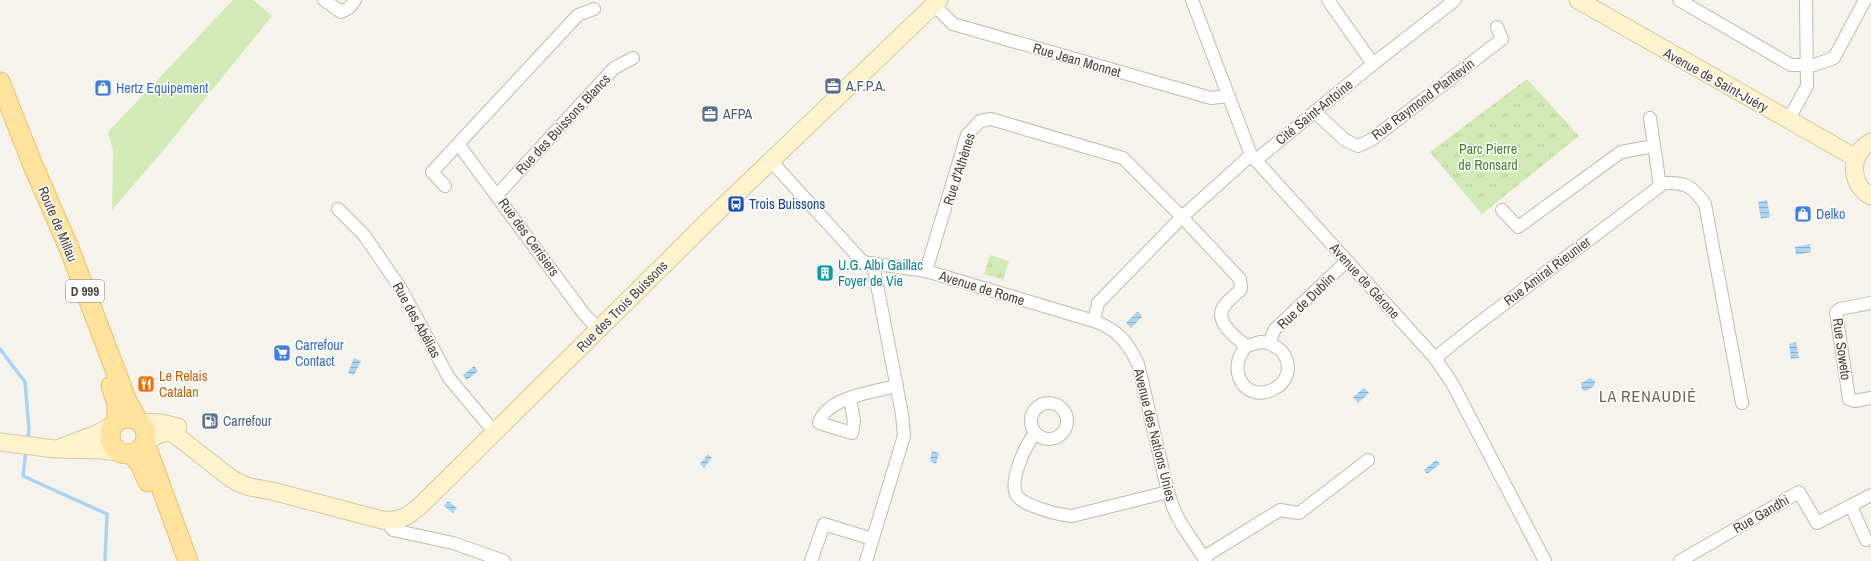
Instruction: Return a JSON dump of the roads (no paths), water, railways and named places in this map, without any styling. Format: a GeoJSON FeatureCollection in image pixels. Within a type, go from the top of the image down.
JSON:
{"type":"FeatureCollection","features":[{"type":"Feature","properties":{"kind":"main road","name":"Route de Millau"},"geometry":{"type":"LineString","coordinates":[[0,82],[32,163],[69,248],[127,401],[138,421]]}},
{"type":"Feature","properties":{"kind":"main road","name":"Route de Millau"},"geometry":{"type":"LineString","coordinates":[[32,163],[54,232],[115,395],[117,404],[115,423]]}},
{"type":"Feature","properties":{"kind":"main road"},"geometry":{"type":"LineString","coordinates":[[136,447],[111,443],[110,430],[115,423],[127,417],[138,421],[146,431],[136,447],[140,464],[177,561]]}},
{"type":"Feature","properties":{"kind":"main road"},"geometry":{"type":"LineString","coordinates":[[136,447],[188,561]]}},
{"type":"Feature","properties":{"kind":"street"},"geometry":{"type":"LineString","coordinates":[[324,0],[342,12],[349,8],[355,0]]}},
{"type":"Feature","properties":{"kind":"street","name":"Avenue de Gérone"},"geometry":{"type":"LineString","coordinates":[[1192,0],[1254,158],[1435,358],[1452,383],[1545,561]]}},
{"type":"Feature","properties":{"kind":"street"},"geometry":{"type":"LineString","coordinates":[[1328,0],[1373,64]]}},
{"type":"Feature","properties":{"kind":"street","name":"Cité Saint-Antoine"},"geometry":{"type":"LineString","coordinates":[[1094,321],[1098,303],[1182,217],[1254,158],[1315,112],[1373,64],[1455,0]]}},
{"type":"Feature","properties":{"kind":"street","name":"Avenue de Saint-Juéry"},"geometry":{"type":"LineString","coordinates":[[1578,0],[1626,29],[1856,158]]}},
{"type":"Feature","properties":{"kind":"street"},"geometry":{"type":"LineString","coordinates":[[1679,0],[1791,65],[1814,65],[1834,58],[1865,0]]}},
{"type":"Feature","properties":{"kind":"street"},"geometry":{"type":"LineString","coordinates":[[1788,120],[1807,86],[1806,0]]}},
{"type":"Feature","properties":{"kind":"street","name":"Rue Jean Monnet"},"geometry":{"type":"LineString","coordinates":[[936,2],[953,24],[1211,98],[1229,96]]}},
{"type":"Feature","properties":{"kind":"street","name":"Rue des Trois Buissons"},"geometry":{"type":"LineString","coordinates":[[405,518],[422,504],[770,160],[936,2]]}},
{"type":"Feature","properties":{"kind":"street"},"geometry":{"type":"LineString","coordinates":[[445,186],[432,172],[578,15],[594,9]]}},
{"type":"Feature","properties":{"kind":"street","name":"Rue Raymond Plantevin"},"geometry":{"type":"LineString","coordinates":[[1315,112],[1345,140],[1358,146],[1371,140],[1502,38],[1497,27]]}},
{"type":"Feature","properties":{"kind":"street","name":"Rue des Buissons Blancs"},"geometry":{"type":"LineString","coordinates":[[497,195],[614,68],[633,58]]}},
{"type":"Feature","properties":{"kind":"street"},"geometry":{"type":"LineString","coordinates":[[1650,118],[1660,186]]}},
{"type":"Feature","properties":{"kind":"street","name":"Rue d'Athènes"},"geometry":{"type":"LineString","coordinates":[[926,271],[967,135],[973,126],[980,121],[991,119],[1122,158],[1182,217]]}},
{"type":"Feature","properties":{"kind":"street"},"geometry":{"type":"LineString","coordinates":[[1871,142],[1861,149],[1856,158],[1854,168],[1855,177],[1859,186],[1871,196]]}},
{"type":"Feature","properties":{"kind":"street","name":"Rue des Cerisiers"},"geometry":{"type":"LineString","coordinates":[[459,144],[584,314],[599,330]]}},
{"type":"Feature","properties":{"kind":"street"},"geometry":{"type":"LineString","coordinates":[[1502,210],[1518,227],[1621,152],[1654,146]]}},
{"type":"Feature","properties":{"kind":"street","name":"Avenue de Rome"},"geometry":{"type":"LineString","coordinates":[[770,160],[863,262],[926,271],[1094,321]]}},
{"type":"Feature","properties":{"kind":"street","name":"Rue Amiral Rieunier"},"geometry":{"type":"LineString","coordinates":[[1435,358],[1664,183],[1678,182],[1695,190],[1705,204],[1742,403]]}},
{"type":"Feature","properties":{"kind":"street","name":"Rue des Abélias"},"geometry":{"type":"LineString","coordinates":[[338,210],[364,235],[401,289],[449,378],[495,432]]}},
{"type":"Feature","properties":{"kind":"street"},"geometry":{"type":"LineString","coordinates":[[1182,217],[1240,278],[1240,289],[1224,306],[1222,316],[1228,331],[1246,346]]}},
{"type":"Feature","properties":{"kind":"street","name":"Rue de Dublin"},"geometry":{"type":"LineString","coordinates":[[1269,343],[1275,329],[1347,261]]}},
{"type":"Feature","properties":{"kind":"street"},"geometry":{"type":"LineString","coordinates":[[866,561],[904,436],[897,386],[873,264]]}},
{"type":"Feature","properties":{"kind":"street","name":"Rue Soweto"},"geometry":{"type":"LineString","coordinates":[[1871,303],[1840,309],[1836,312],[1850,399],[1855,401],[1871,398]]}},
{"type":"Feature","properties":{"kind":"street","name":"Avenue des Nations Unies"},"geometry":{"type":"LineString","coordinates":[[1094,321],[1109,327],[1120,336],[1131,350],[1138,364],[1168,492],[1175,512],[1182,525],[1205,559]]}},
{"type":"Feature","properties":{"kind":"street","name":"Rue de Dublin"},"geometry":{"type":"LineString","coordinates":[[1260,342],[1269,343],[1277,347],[1283,354],[1288,366],[1286,376],[1276,389],[1263,393],[1255,392],[1246,387],[1240,380],[1237,370],[1238,362],[1246,346],[1260,342]]}},
{"type":"Feature","properties":{"kind":"street"},"geometry":{"type":"LineString","coordinates":[[850,399],[897,386]]}},
{"type":"Feature","properties":{"kind":"street"},"geometry":{"type":"LineString","coordinates":[[138,421],[177,426],[197,438],[243,476],[272,491]]}},
{"type":"Feature","properties":{"kind":"street"},"geometry":{"type":"LineString","coordinates":[[55,449],[97,434],[115,423]]}},
{"type":"Feature","properties":{"kind":"street"},"geometry":{"type":"LineString","coordinates":[[0,442],[55,449],[136,447],[161,433],[173,433],[229,477],[250,487],[272,491],[387,521],[405,518],[414,530],[422,536]]}},
{"type":"Feature","properties":{"kind":"street"},"geometry":{"type":"LineString","coordinates":[[1035,433],[1022,455],[1014,486],[1017,496],[1024,503],[1072,516],[1168,492]]}},
{"type":"Feature","properties":{"kind":"street"},"geometry":{"type":"LineString","coordinates":[[1205,559],[1280,510],[1299,513],[1368,460]]}},
{"type":"Feature","properties":{"kind":"street","name":"Rue Gandhi"},"geometry":{"type":"LineString","coordinates":[[1680,561],[1799,492],[1817,523],[1871,495]]}},
{"type":"Feature","properties":{"kind":"street"},"geometry":{"type":"LineString","coordinates":[[1850,506],[1866,540]]}},
{"type":"Feature","properties":{"kind":"street"},"geometry":{"type":"LineString","coordinates":[[387,521],[393,530],[454,543],[504,561]]}},
{"type":"Feature","properties":{"kind":"street"},"geometry":{"type":"LineString","coordinates":[[811,561],[824,524],[872,539]]}},
{"type":"Feature","properties":{"kind":"water"},"geometry":{"type":"Polygon","coordinates":[[[1767,200],[1770,217],[1761,219],[1758,202],[1767,200]]]}},
{"type":"Feature","properties":{"kind":"water"},"geometry":{"type":"Polygon","coordinates":[[[1810,244],[1811,252],[1796,255],[1795,247],[1810,244]]]}},
{"type":"Feature","properties":{"kind":"water"},"geometry":{"type":"Polygon","coordinates":[[[1137,312],[1140,313],[1142,317],[1131,328],[1126,323],[1137,312]]]}},
{"type":"Feature","properties":{"kind":"water"},"geometry":{"type":"Polygon","coordinates":[[[1796,342],[1799,358],[1791,359],[1789,344],[1796,342]]]}},
{"type":"Feature","properties":{"kind":"water"},"geometry":{"type":"Polygon","coordinates":[[[354,358],[361,361],[354,375],[348,373],[354,358]]]}},
{"type":"Feature","properties":{"kind":"water"},"geometry":{"type":"Polygon","coordinates":[[[474,366],[478,371],[467,380],[463,375],[474,366]]]}},
{"type":"Feature","properties":{"kind":"water"},"geometry":{"type":"Polygon","coordinates":[[[1590,378],[1595,381],[1594,386],[1586,391],[1582,390],[1581,383],[1590,378]]]}},
{"type":"Feature","properties":{"kind":"water"},"geometry":{"type":"Polygon","coordinates":[[[1364,388],[1369,393],[1358,403],[1353,397],[1364,388]]]}},
{"type":"Feature","properties":{"kind":"water"},"geometry":{"type":"Polygon","coordinates":[[[932,451],[939,453],[936,464],[930,461],[932,451]]]}},
{"type":"Feature","properties":{"kind":"water"},"geometry":{"type":"Polygon","coordinates":[[[708,454],[712,458],[704,468],[700,464],[708,454]]]}},
{"type":"Feature","properties":{"kind":"water"},"geometry":{"type":"Polygon","coordinates":[[[1436,460],[1440,464],[1427,474],[1424,470],[1436,460]]]}},
{"type":"Feature","properties":{"kind":"water"},"geometry":{"type":"Polygon","coordinates":[[[448,501],[457,508],[453,513],[444,506],[448,501]]]}},
{"type":"Feature","properties":{"kind":"waterway"},"geometry":{"type":"LineString","coordinates":[[0,349],[25,382],[29,428],[28,440]]}},
{"type":"Feature","properties":{"kind":"waterway"},"geometry":{"type":"LineString","coordinates":[[26,450],[23,476],[107,514],[105,561]]}},
{"type":"Feature","properties":{"kind":"place","name":"A.F.P.A."},"geometry":{"type":"Point","coordinates":[833,86]}},
{"type":"Feature","properties":{"kind":"place","name":"Hertz Equipement"},"geometry":{"type":"Point","coordinates":[103,88]}},
{"type":"Feature","properties":{"kind":"place","name":"AFPA"},"geometry":{"type":"Point","coordinates":[710,114]}},
{"type":"Feature","properties":{"kind":"place","name":"Trois Buissons"},"geometry":{"type":"Point","coordinates":[736,204]}},
{"type":"Feature","properties":{"kind":"place","name":"Delko"},"geometry":{"type":"Point","coordinates":[1803,214]}},
{"type":"Feature","properties":{"kind":"place","name":"U.G. Albi Gaillac Foyer de Vie"},"geometry":{"type":"Point","coordinates":[825,273]}},
{"type":"Feature","properties":{"kind":"place","name":"Carrefour Contact"},"geometry":{"type":"Point","coordinates":[282,353]}},
{"type":"Feature","properties":{"kind":"place","name":"Le Relais Catalan"},"geometry":{"type":"Point","coordinates":[146,384]}},
{"type":"Feature","properties":{"kind":"place","name":"Carrefour"},"geometry":{"type":"Point","coordinates":[210,421]}},
{"type":"Feature","properties":{"kind":"district","name":"LA RENAUDIÉ"},"geometry":{"type":"Point","coordinates":[1648,396]}},
{"type":"Feature","properties":{"kind":"park label","name":"Parc Pierre de Ronsard"},"geometry":{"type":"Point","coordinates":[1488,158]}}]}
